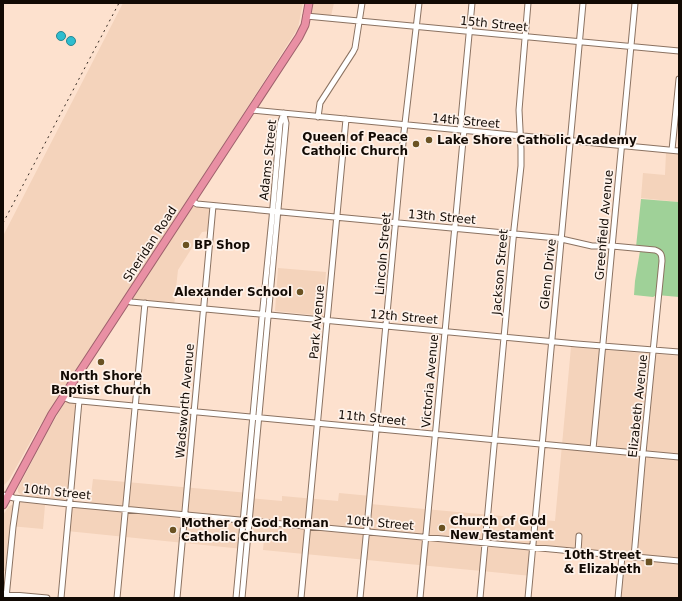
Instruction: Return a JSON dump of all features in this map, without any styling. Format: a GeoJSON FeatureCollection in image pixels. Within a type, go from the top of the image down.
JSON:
{"type":"FeatureCollection","features":[{"type":"Feature","properties":{"kind":"highway","name":"Sheridan Road"},"geometry":{"type":"LineString","coordinates":[[3,505],[5,496],[52,414],[299,37],[303,28],[309,3]]}},
{"type":"Feature","properties":{"kind":"street"},"geometry":{"type":"LineString","coordinates":[[318,117],[320,103],[355,48],[362,3]]}},
{"type":"Feature","properties":{"kind":"street","name":"Lincoln Street"},"geometry":{"type":"LineString","coordinates":[[360,598],[405,125],[419,3]]}},
{"type":"Feature","properties":{"kind":"street","name":"Victoria Avenue"},"geometry":{"type":"LineString","coordinates":[[420,598],[455,228],[472,3]]}},
{"type":"Feature","properties":{"kind":"street","name":"Jackson Street"},"geometry":{"type":"LineString","coordinates":[[480,598],[521,166],[522,148],[519,110],[528,3]]}},
{"type":"Feature","properties":{"kind":"street","name":"Glenn Drive"},"geometry":{"type":"LineString","coordinates":[[528,598],[584,3]]}},
{"type":"Feature","properties":{"kind":"street","name":"Greenfield Avenue"},"geometry":{"type":"LineString","coordinates":[[593,449],[635,3]]}},
{"type":"Feature","properties":{"kind":"street","name":"15th Street"},"geometry":{"type":"LineString","coordinates":[[306,16],[679,51]]}},
{"type":"Feature","properties":{"kind":"street"},"geometry":{"type":"LineString","coordinates":[[672,150],[679,79]]}},
{"type":"Feature","properties":{"kind":"street","name":"14th Street"},"geometry":{"type":"LineString","coordinates":[[251,110],[679,151]]}},
{"type":"Feature","properties":{"kind":"street","name":"Adams Street"},"geometry":{"type":"LineString","coordinates":[[236,598],[246,520],[275,211],[286,123],[284,113]]}},
{"type":"Feature","properties":{"kind":"street","name":"Park Avenue"},"geometry":{"type":"LineString","coordinates":[[301,598],[346,119]]}},
{"type":"Feature","properties":{"kind":"street","name":"13th Street"},"geometry":{"type":"LineString","coordinates":[[192,201],[198,204],[213,206],[562,238],[584,244],[655,250],[660,253],[662,257]]}},
{"type":"Feature","properties":{"kind":"street","name":"Wadsworth Avenue"},"geometry":{"type":"LineString","coordinates":[[177,598],[213,206]]}},
{"type":"Feature","properties":{"kind":"street","name":"Elizabeth Avenue"},"geometry":{"type":"LineString","coordinates":[[634,557],[662,257]]}},
{"type":"Feature","properties":{"kind":"street","name":"12th Street"},"geometry":{"type":"LineString","coordinates":[[127,300],[131,302],[679,352]]}},
{"type":"Feature","properties":{"kind":"street"},"geometry":{"type":"LineString","coordinates":[[117,598],[145,303]]}},
{"type":"Feature","properties":{"kind":"street","name":"11th Street"},"geometry":{"type":"LineString","coordinates":[[63,397],[70,400],[679,457]]}},
{"type":"Feature","properties":{"kind":"street"},"geometry":{"type":"LineString","coordinates":[[60,598],[79,400]]}},
{"type":"Feature","properties":{"kind":"street","name":"10th Street"},"geometry":{"type":"LineString","coordinates":[[5,496],[17,499],[679,562]]}},
{"type":"Feature","properties":{"kind":"street"},"geometry":{"type":"LineString","coordinates":[[17,499],[5,596],[48,598]]}},
{"type":"Feature","properties":{"kind":"street","name":"Adams Street"},"geometry":{"type":"LineString","coordinates":[[242,598],[246,520]]}},
{"type":"Feature","properties":{"kind":"street"},"geometry":{"type":"LineString","coordinates":[[578,552],[579,536]]}},
{"type":"Feature","properties":{"kind":"street"},"geometry":{"type":"LineString","coordinates":[[618,598],[622,556]]}},
{"type":"Feature","properties":{"kind":"shaded area"},"geometry":{"type":"Polygon","coordinates":[[[123,3],[303,3],[298,28],[37,430],[9,480],[3,486],[3,236],[123,3]]]}},
{"type":"Feature","properties":{"kind":"shaded area"},"geometry":{"type":"Polygon","coordinates":[[[312,3],[334,3],[331,16],[310,15],[312,3]]]}},
{"type":"Feature","properties":{"kind":"shaded area"},"geometry":{"type":"Polygon","coordinates":[[[666,152],[679,154],[679,202],[641,198],[643,173],[665,175],[666,152]]]}},
{"type":"Feature","properties":{"kind":"shaded area"},"geometry":{"type":"Polygon","coordinates":[[[192,207],[213,207],[210,231],[202,232],[178,270],[174,306],[129,302],[192,207]]]}},
{"type":"Feature","properties":{"kind":"shaded area","name":"Alexander School"},"geometry":{"type":"Polygon","coordinates":[[[278,268],[326,272],[323,316],[275,311],[278,268]]]}},
{"type":"Feature","properties":{"kind":"shaded area"},"geometry":{"type":"Polygon","coordinates":[[[571,347],[679,356],[679,559],[90,503],[93,479],[249,493],[248,498],[282,501],[282,496],[338,501],[339,493],[371,496],[370,504],[555,521],[571,347]]]}},
{"type":"Feature","properties":{"kind":"shaded area"},"geometry":{"type":"Polygon","coordinates":[[[66,400],[81,401],[70,501],[21,495],[18,492],[18,488],[66,400]]]}},
{"type":"Feature","properties":{"kind":"shaded area"},"geometry":{"type":"Polygon","coordinates":[[[20,502],[45,505],[43,529],[10,526],[6,571],[3,571],[3,515],[9,506],[20,502]]]}},
{"type":"Feature","properties":{"kind":"shaded area"},"geometry":{"type":"Polygon","coordinates":[[[69,507],[535,551],[532,576],[263,550],[264,538],[245,536],[243,549],[67,531],[69,507]]]}},
{"type":"Feature","properties":{"kind":"shaded area"},"geometry":{"type":"Polygon","coordinates":[[[624,559],[679,564],[678,598],[621,598],[624,559]]]}},
{"type":"Feature","properties":{"kind":"green space"},"geometry":{"type":"Polygon","coordinates":[[[641,199],[679,202],[679,297],[634,295],[640,251],[636,247],[641,199]]]}},
{"type":"Feature","properties":{"kind":"green space"},"geometry":{"type":"Polygon","coordinates":[[[265,320],[266,321],[256,411],[265,320]]]}},
{"type":"Feature","properties":{"kind":"green space"},"geometry":{"type":"Polygon","coordinates":[[[255,423],[248,513],[246,514],[255,423]]]}},
{"type":"Feature","properties":{"kind":"green space"},"geometry":{"type":"Polygon","coordinates":[[[246,526],[240,598],[238,598],[245,527],[246,526]]]}},
{"type":"Feature","properties":{"kind":"water"},"geometry":{"type":"Polygon","coordinates":[[[61,31],[66,36],[61,41],[56,36],[61,31]]]}},
{"type":"Feature","properties":{"kind":"water"},"geometry":{"type":"Polygon","coordinates":[[[71,36],[76,41],[71,46],[66,41],[71,36]]]}},
{"type":"Feature","properties":{"kind":"railway"},"geometry":{"type":"LineString","coordinates":[[3,223],[119,3]]}},
{"type":"Feature","properties":{"kind":"place","name":"Lake Shore Catholic Academy"},"geometry":{"type":"Point","coordinates":[429,140]}},
{"type":"Feature","properties":{"kind":"place","name":"Queen of Peace Catholic Church"},"geometry":{"type":"Point","coordinates":[416,144]}},
{"type":"Feature","properties":{"kind":"place","name":"BP Shop"},"geometry":{"type":"Point","coordinates":[186,245]}},
{"type":"Feature","properties":{"kind":"place","name":"Alexander School"},"geometry":{"type":"Point","coordinates":[300,292]}},
{"type":"Feature","properties":{"kind":"place","name":"North Shore Baptist Church"},"geometry":{"type":"Point","coordinates":[101,362]}},
{"type":"Feature","properties":{"kind":"place","name":"Church of God New Testament"},"geometry":{"type":"Point","coordinates":[442,528]}},
{"type":"Feature","properties":{"kind":"place","name":"Mother of God Roman Catholic Church"},"geometry":{"type":"Point","coordinates":[173,530]}},
{"type":"Feature","properties":{"kind":"place","name":"10th Street & Elizabeth"},"geometry":{"type":"Point","coordinates":[649,562]}}]}
